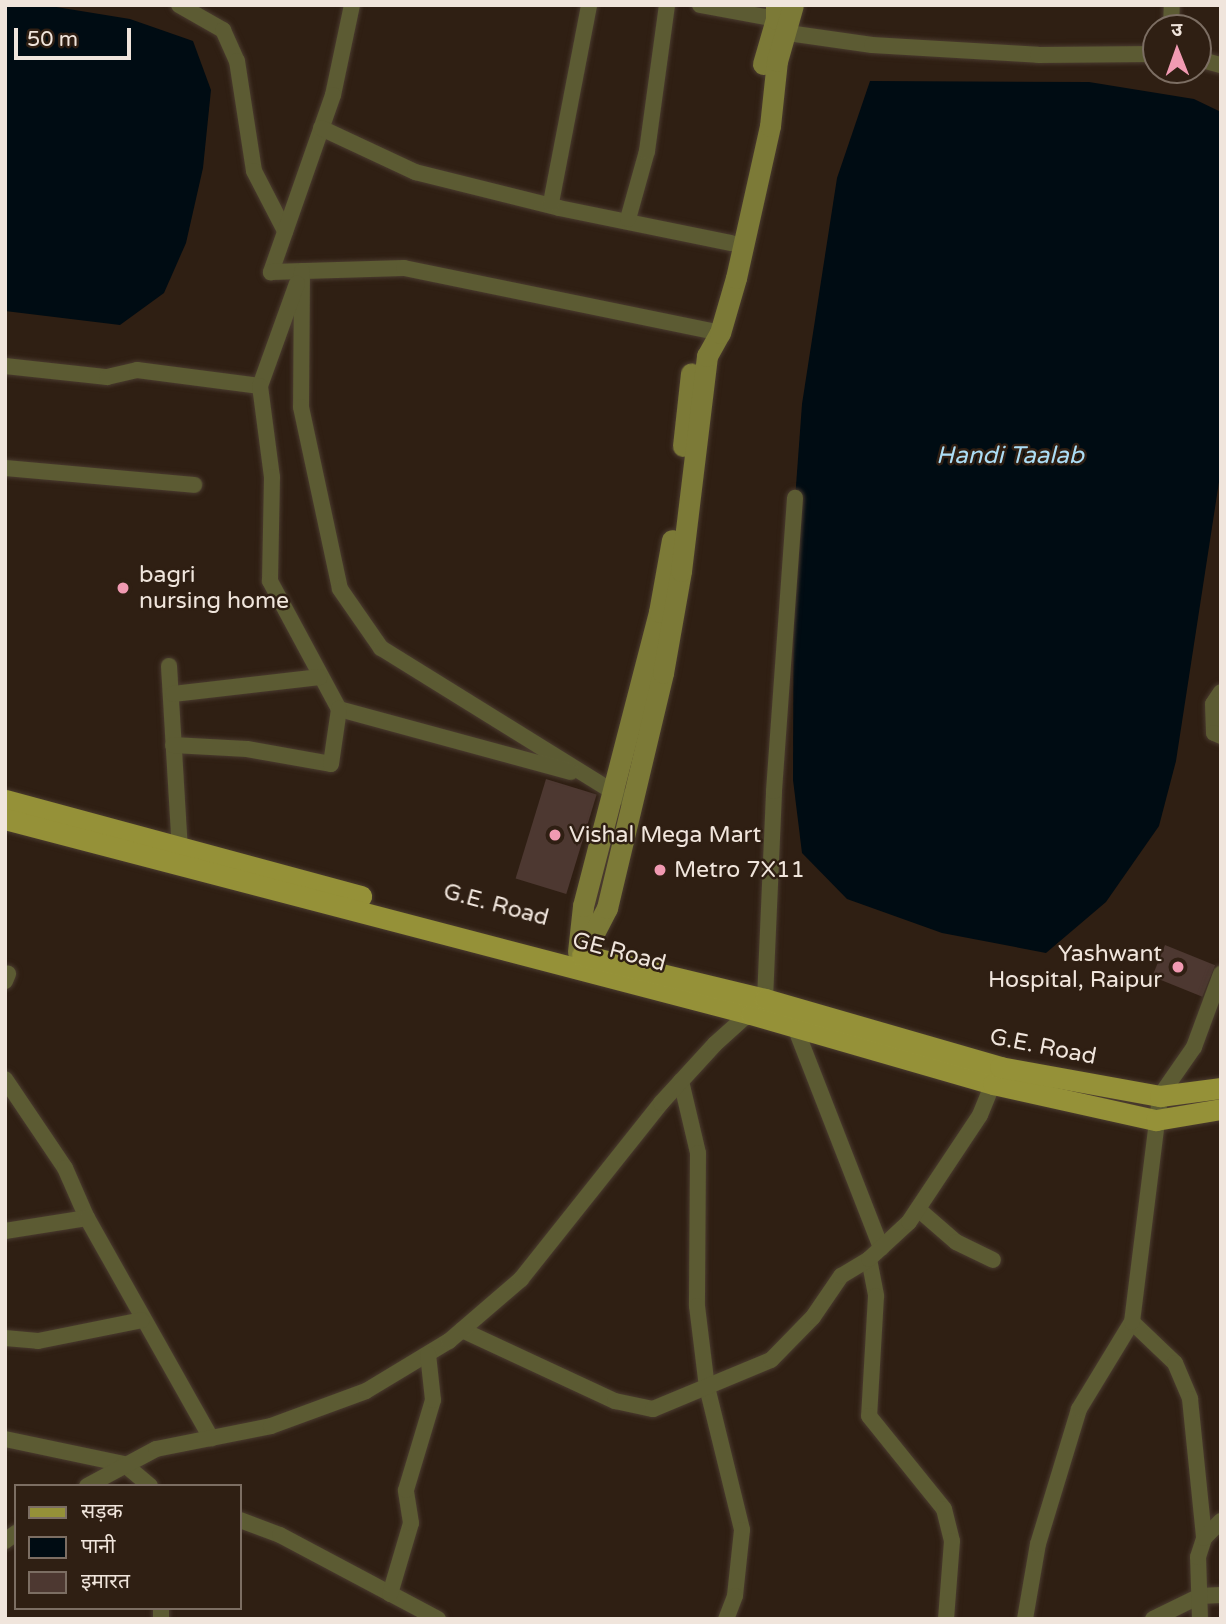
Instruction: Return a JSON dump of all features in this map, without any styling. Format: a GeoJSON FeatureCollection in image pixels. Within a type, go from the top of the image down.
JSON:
{"type":"FeatureCollection","features":[{"type":"Feature","properties":{"kind":"main road","name":"G.E. Road"},"geometry":{"type":"LineString","coordinates":[[5,800],[579,959]]}},
{"type":"Feature","properties":{"kind":"main road","name":"GE Road"},"geometry":{"type":"LineString","coordinates":[[5,818],[579,959],[758,1007],[795,1027],[997,1076],[1156,1120],[1221,1109]]}},
{"type":"Feature","properties":{"kind":"main road","name":"G.E. Road"},"geometry":{"type":"LineString","coordinates":[[758,1007],[997,1076],[1160,1096],[1221,1088]]}},
{"type":"Feature","properties":{"kind":"street"},"geometry":{"type":"LineString","coordinates":[[179,5],[223,30],[237,61],[254,171],[285,231]]}},
{"type":"Feature","properties":{"kind":"street"},"geometry":{"type":"LineString","coordinates":[[352,5],[350,29],[321,128],[271,272],[404,268],[712,333]]}},
{"type":"Feature","properties":{"kind":"street"},"geometry":{"type":"LineString","coordinates":[[551,203],[589,5]]}},
{"type":"Feature","properties":{"kind":"street"},"geometry":{"type":"LineString","coordinates":[[628,219],[646,151],[667,5]]}},
{"type":"Feature","properties":{"kind":"street"},"geometry":{"type":"LineString","coordinates":[[701,5],[783,15],[872,46],[1038,55],[1142,54]]}},
{"type":"Feature","properties":{"kind":"street"},"geometry":{"type":"LineString","coordinates":[[712,333],[755,137],[764,57],[783,15]]}},
{"type":"Feature","properties":{"kind":"street"},"geometry":{"type":"LineString","coordinates":[[579,959],[583,906],[620,797],[659,612],[676,516],[692,358],[712,333],[770,125],[783,15]]}},
{"type":"Feature","properties":{"kind":"street"},"geometry":{"type":"LineString","coordinates":[[321,128],[415,172],[611,219],[628,219],[731,243]]}},
{"type":"Feature","properties":{"kind":"street"},"geometry":{"type":"LineString","coordinates":[[173,745],[247,749],[331,764],[339,709],[270,581],[272,478],[260,386],[302,271]]}},
{"type":"Feature","properties":{"kind":"street"},"geometry":{"type":"LineString","coordinates":[[302,271],[301,407],[340,589],[381,648],[620,797]]}},
{"type":"Feature","properties":{"kind":"street"},"geometry":{"type":"LineString","coordinates":[[5,366],[107,377],[137,370],[260,386]]}},
{"type":"Feature","properties":{"kind":"street"},"geometry":{"type":"LineString","coordinates":[[5,468],[194,485]]}},
{"type":"Feature","properties":{"kind":"street"},"geometry":{"type":"LineString","coordinates":[[90,1484],[156,1449],[271,1426],[366,1391],[462,1330],[522,1279],[554,1243],[681,1081],[758,1007],[795,498]]}},
{"type":"Feature","properties":{"kind":"street"},"geometry":{"type":"LineString","coordinates":[[169,666],[173,694],[173,745],[180,849]]}},
{"type":"Feature","properties":{"kind":"street"},"geometry":{"type":"LineString","coordinates":[[173,694],[320,677]]}},
{"type":"Feature","properties":{"kind":"street"},"geometry":{"type":"LineString","coordinates":[[1221,692],[1213,704],[1214,733],[1221,736]]}},
{"type":"Feature","properties":{"kind":"street"},"geometry":{"type":"LineString","coordinates":[[339,709],[587,776]]}},
{"type":"Feature","properties":{"kind":"street"},"geometry":{"type":"LineString","coordinates":[[1025,1619],[1038,1544],[1079,1409],[1132,1322],[1154,1167],[1160,1096],[1190,1055],[1221,974]]}},
{"type":"Feature","properties":{"kind":"street"},"geometry":{"type":"LineString","coordinates":[[795,1027],[875,1254],[876,1296],[869,1416],[944,1509],[953,1541],[946,1619]]}},
{"type":"Feature","properties":{"kind":"street"},"geometry":{"type":"LineString","coordinates":[[462,1330],[615,1401],[653,1409],[771,1360],[813,1317],[841,1276],[875,1254],[918,1209],[980,1115],[997,1076]]}},
{"type":"Feature","properties":{"kind":"street"},"geometry":{"type":"LineString","coordinates":[[681,1081],[698,1153],[697,1306],[707,1387],[742,1530],[736,1596],[726,1619]]}},
{"type":"Feature","properties":{"kind":"street"},"geometry":{"type":"LineString","coordinates":[[8,1089],[65,1168],[87,1218],[142,1320],[211,1438]]}},
{"type":"Feature","properties":{"kind":"street"},"geometry":{"type":"LineString","coordinates":[[1160,1096],[1196,1115],[1221,1120]]}},
{"type":"Feature","properties":{"kind":"street"},"geometry":{"type":"LineString","coordinates":[[918,1209],[957,1242],[993,1259]]}},
{"type":"Feature","properties":{"kind":"street"},"geometry":{"type":"LineString","coordinates":[[5,1231],[87,1218]]}},
{"type":"Feature","properties":{"kind":"street"},"geometry":{"type":"LineString","coordinates":[[5,1338],[38,1341],[142,1320]]}},
{"type":"Feature","properties":{"kind":"street"},"geometry":{"type":"LineString","coordinates":[[1132,1322],[1175,1363],[1190,1399],[1204,1538],[1196,1579],[1200,1596],[1200,1619]]}},
{"type":"Feature","properties":{"kind":"street"},"geometry":{"type":"LineString","coordinates":[[390,1594],[411,1523],[406,1490],[433,1400],[428,1354]]}},
{"type":"Feature","properties":{"kind":"street"},"geometry":{"type":"LineString","coordinates":[[5,1439],[124,1464],[148,1484]]}},
{"type":"Feature","properties":{"kind":"street"},"geometry":{"type":"LineString","coordinates":[[242,1521],[280,1535],[438,1619]]}},
{"type":"Feature","properties":{"kind":"street"},"geometry":{"type":"LineString","coordinates":[[1204,1538],[1221,1521]]}},
{"type":"Feature","properties":{"kind":"street"},"geometry":{"type":"LineString","coordinates":[[1153,1619],[1200,1596],[1221,1595]]}},
{"type":"Feature","properties":{"kind":"water"},"geometry":{"type":"Polygon","coordinates":[[[5,5],[44,5],[130,19],[193,41],[211,90],[203,168],[186,243],[164,293],[120,325],[5,311],[5,5]]]}},
{"type":"Feature","properties":{"kind":"water","name":"Handi Taalab"},"geometry":{"type":"Polygon","coordinates":[[[870,81],[1089,82],[1194,99],[1221,112],[1221,469],[1176,761],[1159,826],[1106,902],[1046,953],[942,933],[847,899],[802,853],[793,780],[794,513],[802,404],[837,178],[870,81]]]}},
{"type":"Feature","properties":{"kind":"building","name":"Vishal Mega Mart"},"geometry":{"type":"Polygon","coordinates":[[[546,779],[597,794],[566,894],[516,878],[546,779]]]}},
{"type":"Feature","properties":{"kind":"building"},"geometry":{"type":"Polygon","coordinates":[[[1165,945],[1215,965],[1202,997],[1152,977],[1165,945]]]}},
{"type":"Feature","properties":{"kind":"place","name":"bagri nursing home"},"geometry":{"type":"Point","coordinates":[123,588]}},
{"type":"Feature","properties":{"kind":"place","name":"Vishal Mega Mart"},"geometry":{"type":"Point","coordinates":[555,835]}},
{"type":"Feature","properties":{"kind":"place","name":"Metro 7X11"},"geometry":{"type":"Point","coordinates":[660,870]}},
{"type":"Feature","properties":{"kind":"place","name":"Yashwant Hospital, Raipur"},"geometry":{"type":"Point","coordinates":[1178,967]}}]}
